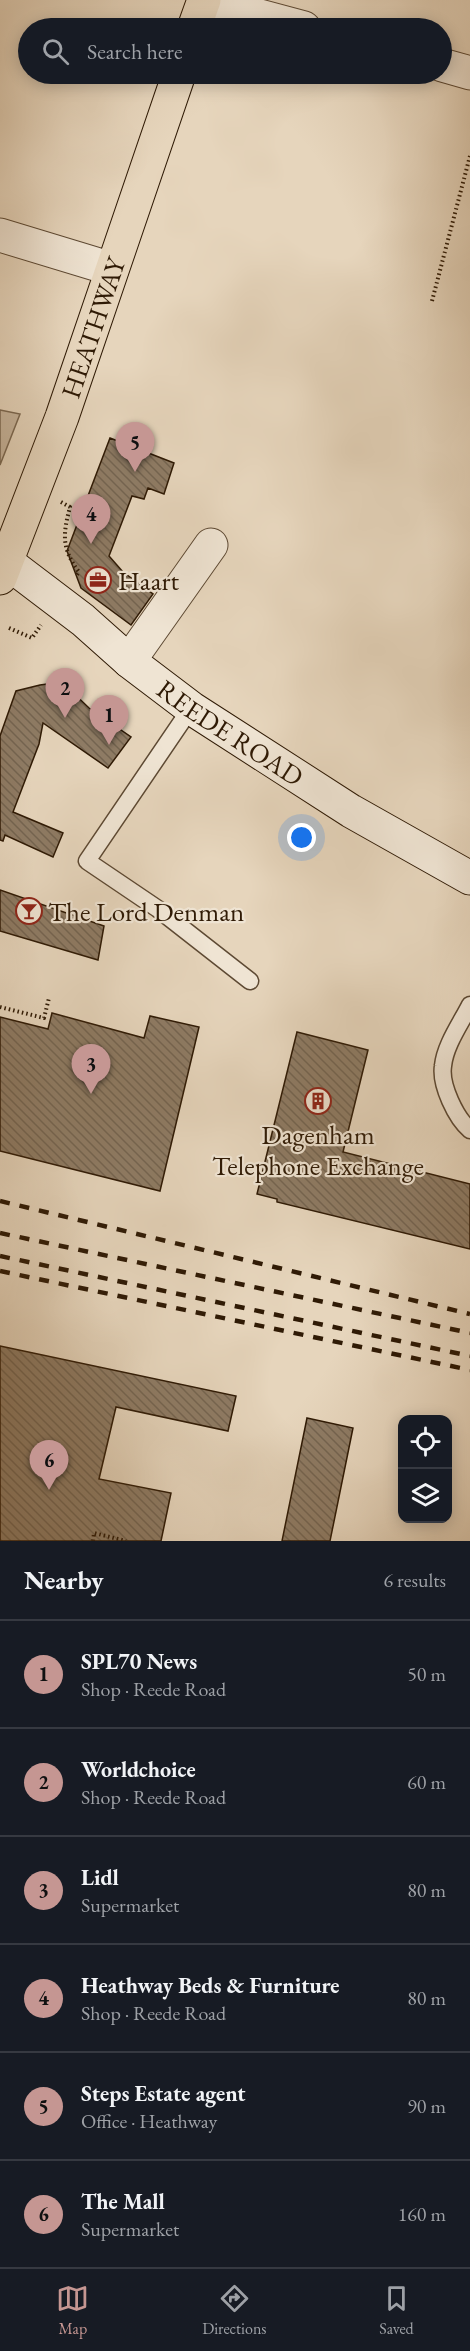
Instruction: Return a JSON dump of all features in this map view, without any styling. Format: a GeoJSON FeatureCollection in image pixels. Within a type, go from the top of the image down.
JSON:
{"type":"FeatureCollection","features":[{"type":"Feature","properties":{"kind":"main road","name":"HEATHWAY"},"geometry":{"type":"LineString","coordinates":[[2,566],[62,417],[176,84]]}},
{"type":"Feature","properties":{"kind":"street"},"geometry":{"type":"LineString","coordinates":[[201,10],[247,18]]}},
{"type":"Feature","properties":{"kind":"street"},"geometry":{"type":"LineString","coordinates":[[452,68],[470,73]]}},
{"type":"Feature","properties":{"kind":"street"},"geometry":{"type":"LineString","coordinates":[[0,235],[112,269]]}},
{"type":"Feature","properties":{"kind":"street"},"geometry":{"type":"LineString","coordinates":[[129,660],[211,545]]}},
{"type":"Feature","properties":{"kind":"street","name":"REEDE ROAD"},"geometry":{"type":"LineString","coordinates":[[2,566],[83,620],[129,660],[191,708],[351,811],[470,878]]}},
{"type":"Feature","properties":{"kind":"lane"},"geometry":{"type":"LineString","coordinates":[[191,708],[87,861],[158,909],[250,981]]}},
{"type":"Feature","properties":{"kind":"lane"},"geometry":{"type":"LineString","coordinates":[[470,1005],[442,1067],[447,1092],[461,1122],[470,1130]]}},
{"type":"Feature","properties":{"kind":"path"},"geometry":{"type":"LineString","coordinates":[[432,301],[470,156]]}},
{"type":"Feature","properties":{"kind":"path"},"geometry":{"type":"LineString","coordinates":[[70,507],[63,533],[72,562],[79,572]]}},
{"type":"Feature","properties":{"kind":"path"},"geometry":{"type":"LineString","coordinates":[[9,628],[32,638],[46,620]]}},
{"type":"Feature","properties":{"kind":"path"},"geometry":{"type":"LineString","coordinates":[[0,1007],[44,1018],[49,998]]}},
{"type":"Feature","properties":{"kind":"path"},"geometry":{"type":"LineString","coordinates":[[93,1541],[94,1533],[126,1541]]}},
{"type":"Feature","properties":{"kind":"shaded area"},"geometry":{"type":"Polygon","coordinates":[[[0,410],[20,414],[0,465],[0,410]]]}},
{"type":"Feature","properties":{"kind":"building"},"geometry":{"type":"Polygon","coordinates":[[[110,438],[174,463],[164,494],[148,488],[144,499],[132,496],[109,556],[123,572],[153,594],[131,625],[81,588],[67,551],[110,438]]]}},
{"type":"Feature","properties":{"kind":"building"},"geometry":{"type":"Polygon","coordinates":[[[62,682],[89,708],[131,737],[108,768],[43,723],[39,744],[13,812],[63,833],[53,857],[5,835],[3,841],[0,840],[0,736],[16,691],[62,682]]]}},
{"type":"Feature","properties":{"kind":"building","name":"The Lord Denman"},"geometry":{"type":"Polygon","coordinates":[[[0,890],[104,926],[98,960],[0,931],[0,890]]]}},
{"type":"Feature","properties":{"kind":"building"},"geometry":{"type":"Polygon","coordinates":[[[52,1013],[144,1038],[150,1016],[199,1027],[160,1191],[0,1151],[0,1017],[48,1029],[52,1013]]]}},
{"type":"Feature","properties":{"kind":"building","name":"Dagenham Telephone Exchange"},"geometry":{"type":"Polygon","coordinates":[[[297,1032],[368,1050],[343,1152],[470,1184],[470,1249],[277,1202],[277,1199],[257,1194],[297,1032]]]}},
{"type":"Feature","properties":{"kind":"building"},"geometry":{"type":"Polygon","coordinates":[[[0,1346],[236,1396],[228,1431],[116,1407],[99,1479],[171,1493],[161,1541],[0,1541],[0,1346]]]}},
{"type":"Feature","properties":{"kind":"building"},"geometry":{"type":"Polygon","coordinates":[[[307,1418],[353,1428],[330,1541],[282,1541],[307,1418]]]}},
{"type":"Feature","properties":{"kind":"railway"},"geometry":{"type":"LineString","coordinates":[[0,1201],[470,1314]]}},
{"type":"Feature","properties":{"kind":"railway"},"geometry":{"type":"LineString","coordinates":[[0,1233],[470,1333]]}},
{"type":"Feature","properties":{"kind":"railway"},"geometry":{"type":"LineString","coordinates":[[0,1256],[470,1356]]}},
{"type":"Feature","properties":{"kind":"railway"},"geometry":{"type":"LineString","coordinates":[[0,1271],[470,1370]]}},
{"type":"Feature","properties":{"kind":"place","name":"Steps Estate agent"},"geometry":{"type":"Point","coordinates":[135,472]}},
{"type":"Feature","properties":{"kind":"place","name":"Heathway Beds & Furniture"},"geometry":{"type":"Point","coordinates":[91,544]}},
{"type":"Feature","properties":{"kind":"place","name":"Haart"},"geometry":{"type":"Point","coordinates":[98,580]}},
{"type":"Feature","properties":{"kind":"place","name":"Worldchoice"},"geometry":{"type":"Point","coordinates":[65,718]}},
{"type":"Feature","properties":{"kind":"place","name":"SPL70 News"},"geometry":{"type":"Point","coordinates":[109,745]}},
{"type":"Feature","properties":{"kind":"place","name":"The Lord Denman"},"geometry":{"type":"Point","coordinates":[29,911]}},
{"type":"Feature","properties":{"kind":"place","name":"Lidl"},"geometry":{"type":"Point","coordinates":[91,1094]}},
{"type":"Feature","properties":{"kind":"place","name":"Dagenham Telephone Exchange"},"geometry":{"type":"Point","coordinates":[318,1101]}},
{"type":"Feature","properties":{"kind":"place","name":"The Mall"},"geometry":{"type":"Point","coordinates":[49,1490]}}]}
